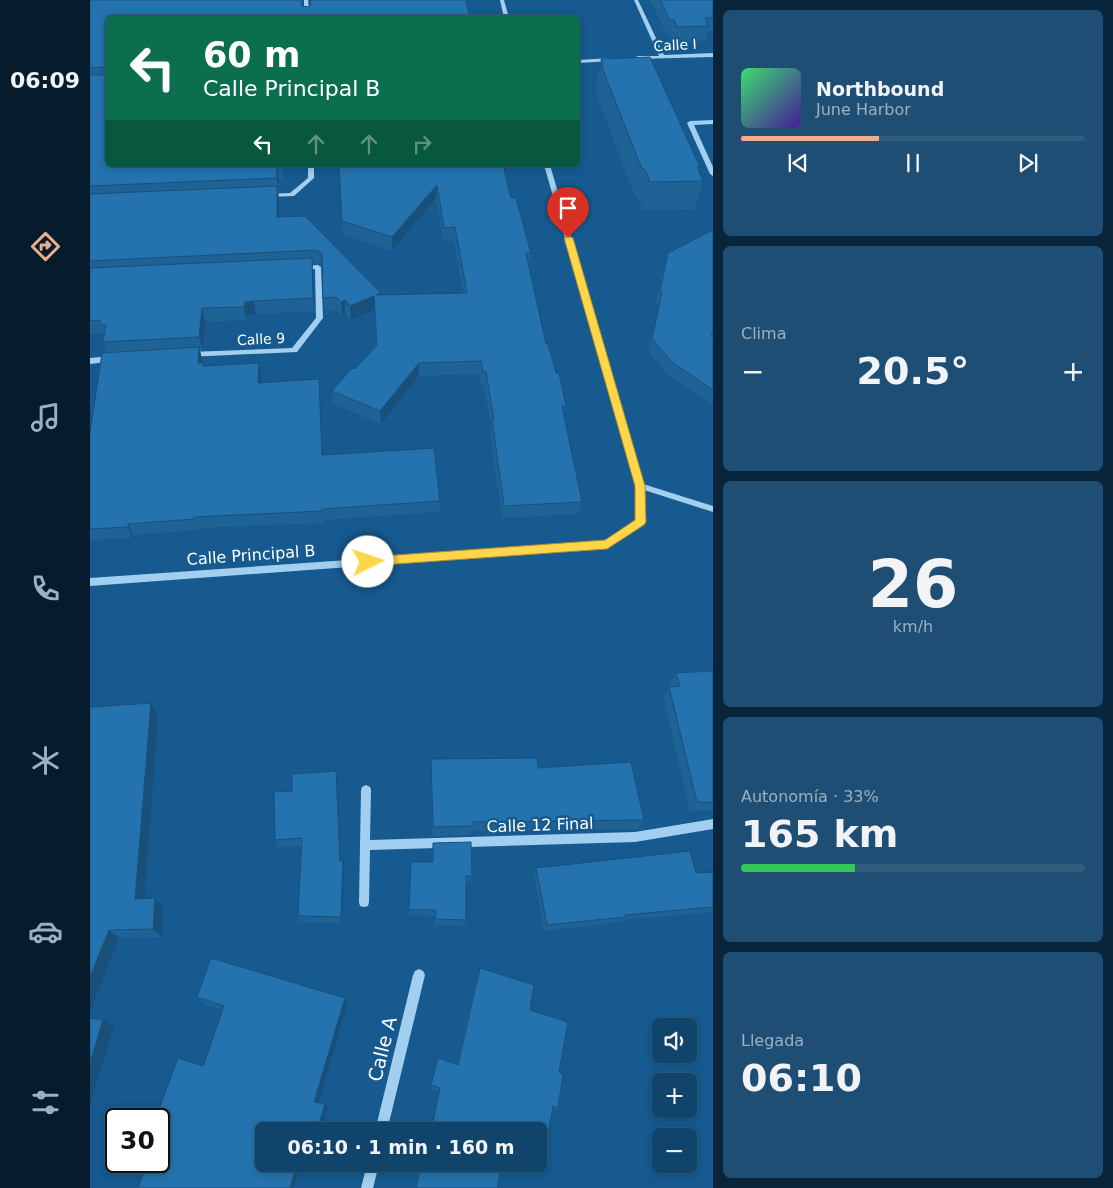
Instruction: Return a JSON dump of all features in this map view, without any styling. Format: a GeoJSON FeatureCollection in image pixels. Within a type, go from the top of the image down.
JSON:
{"type":"FeatureCollection","features":[{"type":"Feature","properties":{"kind":"street"},"geometry":{"type":"LineString","coordinates":[[306,0],[307,15]]}},
{"type":"Feature","properties":{"kind":"street"},"geometry":{"type":"LineString","coordinates":[[502,0],[506,15]]}},
{"type":"Feature","properties":{"kind":"street"},"geometry":{"type":"LineString","coordinates":[[636,0],[662,57]]}},
{"type":"Feature","properties":{"kind":"street","name":"Calle I"},"geometry":{"type":"LineString","coordinates":[[634,58],[713,55]]}},
{"type":"Feature","properties":{"kind":"street"},"geometry":{"type":"LineString","coordinates":[[580,62],[615,60]]}},
{"type":"Feature","properties":{"kind":"street"},"geometry":{"type":"LineString","coordinates":[[713,122],[690,123],[713,174]]}},
{"type":"Feature","properties":{"kind":"street"},"geometry":{"type":"LineString","coordinates":[[263,196],[292,195],[311,178],[311,167]]}},
{"type":"Feature","properties":{"kind":"street"},"geometry":{"type":"LineString","coordinates":[[548,167],[640,486],[713,510]]}},
{"type":"Feature","properties":{"kind":"street","name":"Calle 9"},"geometry":{"type":"LineString","coordinates":[[177,356],[294,350],[320,318],[320,285],[318,267],[291,268]]}},
{"type":"Feature","properties":{"kind":"street"},"geometry":{"type":"LineString","coordinates":[[90,361],[119,359]]}},
{"type":"Feature","properties":{"kind":"street","name":"Calle Principal B"},"geometry":{"type":"LineString","coordinates":[[90,582],[607,544],[640,522],[640,486]]}},
{"type":"Feature","properties":{"kind":"street"},"geometry":{"type":"LineString","coordinates":[[364,902],[366,790]]}},
{"type":"Feature","properties":{"kind":"street","name":"Calle 12 Final"},"geometry":{"type":"LineString","coordinates":[[366,844],[635,837],[713,824]]}},
{"type":"Feature","properties":{"kind":"street","name":"Calle A"},"geometry":{"type":"LineString","coordinates":[[383,1122],[419,975]]}},
{"type":"Feature","properties":{"kind":"street"},"geometry":{"type":"LineString","coordinates":[[368,1188],[371,1172]]}},
{"type":"Feature","properties":{"kind":"building"},"geometry":{"type":"Polygon","coordinates":[[[90,0],[301,0],[302,6],[309,7],[311,5],[310,0],[466,0],[469,15],[105,15],[105,70],[104,67],[90,68],[90,0]]]}},
{"type":"Feature","properties":{"kind":"building"},"geometry":{"type":"Polygon","coordinates":[[[660,0],[713,0],[713,18],[705,18],[708,26],[677,27],[674,20],[670,20],[660,0]]]}},
{"type":"Feature","properties":{"kind":"building"},"geometry":{"type":"Polygon","coordinates":[[[650,57],[700,167],[697,167],[703,181],[650,182],[645,169],[642,169],[601,65],[603,65],[601,59],[650,57]]]}},
{"type":"Feature","properties":{"kind":"building"},"geometry":{"type":"Polygon","coordinates":[[[90,75],[105,75],[105,167],[277,167],[277,178],[90,186],[90,75]]]}},
{"type":"Feature","properties":{"kind":"building"},"geometry":{"type":"Polygon","coordinates":[[[339,167],[503,167],[511,198],[516,198],[531,253],[526,253],[546,344],[548,344],[556,373],[559,373],[566,406],[562,406],[582,502],[504,506],[492,420],[494,420],[486,372],[483,372],[481,361],[419,363],[380,411],[332,391],[352,368],[355,369],[377,345],[374,296],[350,306],[345,300],[341,302],[336,297],[323,298],[322,254],[317,250],[90,261],[90,194],[277,186],[277,217],[305,216],[381,293],[376,295],[467,293],[455,227],[444,228],[437,185],[392,237],[342,221],[339,167]]]}},
{"type":"Feature","properties":{"kind":"building"},"geometry":{"type":"Polygon","coordinates":[[[713,230],[713,334],[711,335],[713,336],[713,390],[672,362],[652,339],[668,253],[713,230]]]}},
{"type":"Feature","properties":{"kind":"building"},"geometry":{"type":"Polygon","coordinates":[[[312,258],[313,298],[245,302],[244,307],[202,308],[199,337],[103,342],[106,325],[100,325],[100,320],[90,321],[90,268],[312,258]]]}},
{"type":"Feature","properties":{"kind":"building"},"geometry":{"type":"Polygon","coordinates":[[[199,347],[198,363],[203,363],[203,366],[259,363],[258,383],[319,379],[322,455],[434,448],[440,501],[322,509],[322,511],[194,517],[194,519],[128,524],[128,527],[90,529],[90,433],[102,353],[199,347]]]}},
{"type":"Feature","properties":{"kind":"building"},"geometry":{"type":"Polygon","coordinates":[[[713,671],[713,802],[697,802],[669,687],[680,686],[676,673],[713,671]]]}},
{"type":"Feature","properties":{"kind":"building"},"geometry":{"type":"Polygon","coordinates":[[[151,703],[135,899],[155,898],[153,929],[109,930],[90,977],[90,707],[151,703]]]}},
{"type":"Feature","properties":{"kind":"building"},"geometry":{"type":"Polygon","coordinates":[[[537,758],[538,768],[631,762],[644,820],[472,822],[472,826],[433,827],[431,759],[537,758]]]}},
{"type":"Feature","properties":{"kind":"building"},"geometry":{"type":"Polygon","coordinates":[[[336,771],[340,861],[343,861],[341,917],[298,916],[302,838],[275,840],[274,792],[292,791],[292,774],[336,771]]]}},
{"type":"Feature","properties":{"kind":"building"},"geometry":{"type":"Polygon","coordinates":[[[471,842],[472,876],[466,876],[466,920],[435,919],[436,910],[409,910],[411,862],[433,862],[433,843],[471,842]]]}},
{"type":"Feature","properties":{"kind":"building"},"geometry":{"type":"Polygon","coordinates":[[[690,851],[696,873],[713,872],[713,907],[625,915],[625,917],[547,925],[536,868],[690,851]]]}},
{"type":"Feature","properties":{"kind":"building"},"geometry":{"type":"Polygon","coordinates":[[[211,958],[345,998],[314,1102],[325,1104],[320,1122],[255,1122],[255,1172],[295,1172],[290,1188],[138,1188],[144,1173],[170,1173],[170,1108],[159,1108],[178,1058],[203,1066],[224,1006],[197,997],[211,958]]]}},
{"type":"Feature","properties":{"kind":"building"},"geometry":{"type":"Polygon","coordinates":[[[480,968],[534,985],[530,1010],[568,1022],[559,1072],[563,1074],[558,1108],[553,1106],[547,1140],[547,1122],[433,1122],[440,1088],[431,1085],[438,1058],[458,1065],[480,968]]]}},
{"type":"Feature","properties":{"kind":"building"},"geometry":{"type":"Polygon","coordinates":[[[90,1018],[103,1020],[90,1063],[90,1018]]]}},
{"type":"Feature","properties":{"kind":"building"},"geometry":{"type":"Polygon","coordinates":[[[420,1172],[500,1172],[497,1188],[416,1188],[420,1172]]]}},
{"type":"Feature","properties":{"kind":"route"},"geometry":{"type":"LineString","coordinates":[[368,562],[607,544],[640,522],[640,486],[568,238]]}}]}
